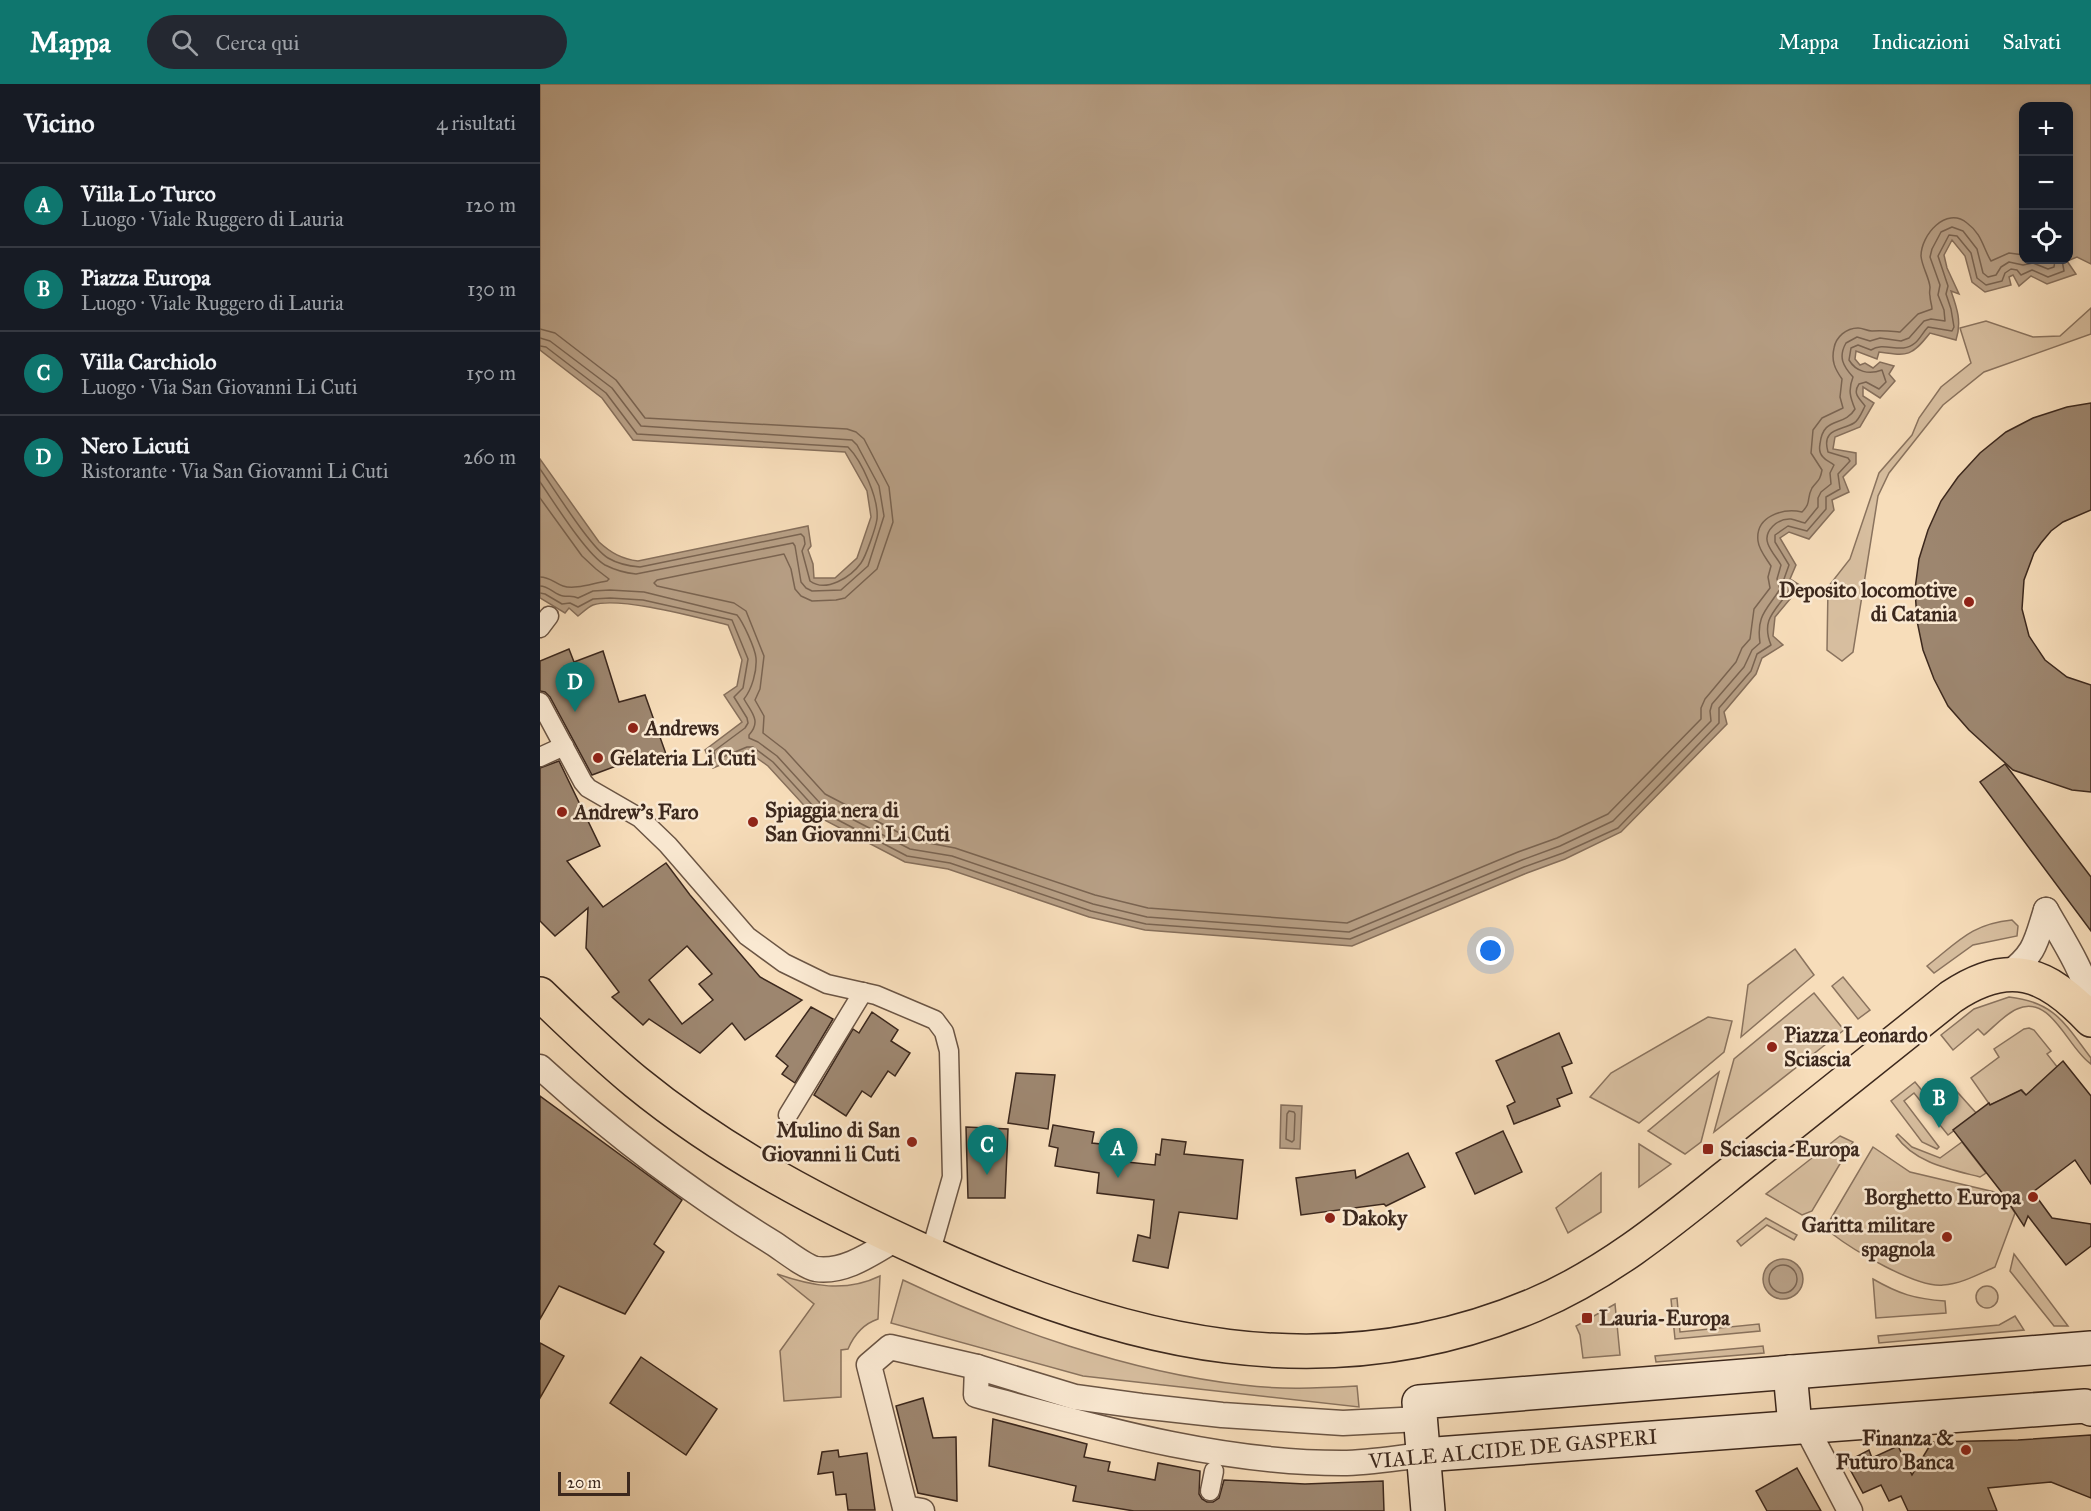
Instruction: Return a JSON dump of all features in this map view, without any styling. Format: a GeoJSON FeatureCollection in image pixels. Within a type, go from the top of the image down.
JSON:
{"type":"FeatureCollection","features":[{"type":"Feature","properties":{"kind":"main road"},"geometry":{"type":"LineString","coordinates":[[540,994],[582,1035],[637,1083],[703,1132],[778,1179],[896,1239],[982,1278],[1062,1308],[1134,1329],[1211,1346],[1273,1352],[1344,1351],[1396,1346],[1468,1330],[1535,1305],[1602,1270],[1648,1239],[1970,984],[2008,974],[2032,978],[2050,984],[2066,994],[2091,1020]]}},
{"type":"Feature","properties":{"kind":"main road","name":"VIALE ALCIDE DE GASPERI"},"geometry":{"type":"LineString","coordinates":[[1420,1410],[1790,1372],[2091,1347]]}},
{"type":"Feature","properties":{"kind":"main road"},"geometry":{"type":"LineString","coordinates":[[1790,1372],[1800,1426]]}},
{"type":"Feature","properties":{"kind":"main road","name":"VIALE ALCIDE DE GASPERI"},"geometry":{"type":"LineString","coordinates":[[1423,1455],[2088,1407]]}},
{"type":"Feature","properties":{"kind":"main road"},"geometry":{"type":"LineString","coordinates":[[1420,1410],[1428,1511]]}},
{"type":"Feature","properties":{"kind":"street"},"geometry":{"type":"LineString","coordinates":[[540,702],[588,788],[640,818],[668,845],[747,936],[784,963],[827,984],[863,992],[935,1020],[944,1032],[949,1051],[952,1177],[930,1254]]}},
{"type":"Feature","properties":{"kind":"street"},"geometry":{"type":"LineString","coordinates":[[540,757],[564,746]]}},
{"type":"Feature","properties":{"kind":"street"},"geometry":{"type":"LineString","coordinates":[[2008,974],[2024,962],[2034,947],[2046,910],[2087,985],[2091,1002]]}},
{"type":"Feature","properties":{"kind":"street"},"geometry":{"type":"LineString","coordinates":[[788,1115],[863,992]]}},
{"type":"Feature","properties":{"kind":"street"},"geometry":{"type":"LineString","coordinates":[[540,1067],[591,1113],[721,1211],[814,1269],[837,1269],[859,1260],[896,1239]]}},
{"type":"Feature","properties":{"kind":"street","name":"VIALE ALCIDE DE GASPERI"},"geometry":{"type":"LineString","coordinates":[[914,1509],[869,1365],[890,1347],[977,1367],[1075,1396],[1222,1416],[1343,1424],[1420,1410]]}},
{"type":"Feature","properties":{"kind":"street","name":"VIALE ALCIDE DE GASPERI"},"geometry":{"type":"LineString","coordinates":[[977,1367],[976,1395],[1069,1420],[1217,1453],[1255,1458],[1342,1463],[1423,1455]]}},
{"type":"Feature","properties":{"kind":"street"},"geometry":{"type":"LineString","coordinates":[[1800,1426],[1851,1511]]}},
{"type":"Feature","properties":{"kind":"street"},"geometry":{"type":"LineString","coordinates":[[1210,1491],[1214,1471]]}},
{"type":"Feature","properties":{"kind":"shaded area"},"geometry":{"type":"Polygon","coordinates":[[[2091,308],[2091,334],[1984,372],[1943,405],[1889,473],[1878,496],[1853,652],[1842,661],[1827,650],[1828,587],[1850,559],[1879,473],[1912,435],[1919,418],[1941,387],[1971,363],[1960,328],[1986,321],[2033,337],[2060,336],[2091,308]]]}},
{"type":"Feature","properties":{"kind":"shaded area"},"geometry":{"type":"Polygon","coordinates":[[[2012,920],[2018,926],[2017,936],[1973,945],[1934,973],[1927,966],[1975,930],[2012,920]]]}},
{"type":"Feature","properties":{"kind":"shaded area"},"geometry":{"type":"Polygon","coordinates":[[[1795,949],[1814,975],[1741,1037],[1748,985],[1795,949]]]}},
{"type":"Feature","properties":{"kind":"shaded area"},"geometry":{"type":"Polygon","coordinates":[[[1843,977],[1870,1010],[1858,1019],[1832,986],[1843,977]]]}},
{"type":"Feature","properties":{"kind":"shaded area"},"geometry":{"type":"Polygon","coordinates":[[[1814,993],[1844,1030],[1714,1132],[1734,1059],[1814,993]]]}},
{"type":"Feature","properties":{"kind":"shaded area"},"geometry":{"type":"Polygon","coordinates":[[[2009,997],[2038,1004],[2058,1017],[2091,1058],[2091,1064],[2049,1015],[2029,1006],[2013,1011],[1984,1035],[1978,1029],[1953,1050],[1941,1035],[1974,1009],[2009,997]]]}},
{"type":"Feature","properties":{"kind":"shaded area"},"geometry":{"type":"Polygon","coordinates":[[[1708,1017],[1732,1021],[1724,1052],[1639,1123],[1590,1097],[1611,1073],[1708,1017]]]}},
{"type":"Feature","properties":{"kind":"shaded area"},"geometry":{"type":"Polygon","coordinates":[[[2029,1028],[2034,1030],[2051,1051],[2047,1054],[2091,1110],[2058,1136],[2022,1090],[1990,1105],[1971,1078],[1999,1057],[1994,1049],[2029,1028]]]}},
{"type":"Feature","properties":{"kind":"shaded area"},"geometry":{"type":"Polygon","coordinates":[[[1719,1072],[1701,1142],[1685,1154],[1648,1131],[1719,1072]]]}},
{"type":"Feature","properties":{"kind":"shaded area"},"geometry":{"type":"Polygon","coordinates":[[[1915,1082],[1929,1099],[1951,1085],[1986,1124],[1959,1127],[1948,1135],[1914,1093],[1904,1101],[1939,1147],[1937,1149],[1922,1142],[1891,1101],[1915,1082]]]}},
{"type":"Feature","properties":{"kind":"shaded area"},"geometry":{"type":"Polygon","coordinates":[[[1898,1134],[1912,1147],[1940,1158],[1962,1142],[1986,1173],[1980,1177],[1934,1164],[1913,1153],[1896,1136],[1898,1134]]]}},
{"type":"Feature","properties":{"kind":"shaded area"},"geometry":{"type":"Polygon","coordinates":[[[1840,1136],[1853,1142],[1812,1211],[1802,1215],[1766,1194],[1840,1136]]]}},
{"type":"Feature","properties":{"kind":"shaded area"},"geometry":{"type":"Polygon","coordinates":[[[1639,1144],[1671,1164],[1639,1187],[1639,1144]]]}},
{"type":"Feature","properties":{"kind":"shaded area"},"geometry":{"type":"Polygon","coordinates":[[[1873,1147],[1910,1172],[2003,1194],[2015,1213],[1995,1267],[1956,1283],[1931,1284],[1917,1281],[1885,1266],[1831,1233],[1830,1220],[1873,1147]]]}},
{"type":"Feature","properties":{"kind":"shaded area"},"geometry":{"type":"Polygon","coordinates":[[[1601,1173],[1601,1212],[1568,1233],[1556,1208],[1601,1173]]]}},
{"type":"Feature","properties":{"kind":"shaded area"},"geometry":{"type":"Polygon","coordinates":[[[1766,1218],[1797,1235],[1794,1240],[1767,1225],[1741,1246],[1737,1241],[1766,1218]]]}},
{"type":"Feature","properties":{"kind":"shaded area"},"geometry":{"type":"Polygon","coordinates":[[[2014,1254],[2068,1326],[2054,1326],[2010,1271],[2014,1254]]]}},
{"type":"Feature","properties":{"kind":"shaded area"},"geometry":{"type":"Polygon","coordinates":[[[777,1274],[803,1282],[828,1286],[854,1285],[880,1276],[878,1319],[860,1331],[848,1349],[841,1350],[841,1397],[784,1401],[780,1351],[814,1304],[777,1274]]]}},
{"type":"Feature","properties":{"kind":"shaded area"},"geometry":{"type":"Polygon","coordinates":[[[1873,1279],[1908,1295],[1945,1301],[1946,1313],[1876,1318],[1873,1279]]]}},
{"type":"Feature","properties":{"kind":"shaded area"},"geometry":{"type":"Polygon","coordinates":[[[903,1280],[1026,1331],[1112,1359],[1200,1379],[1257,1387],[1357,1386],[1359,1407],[1083,1376],[891,1323],[903,1280]]]}},
{"type":"Feature","properties":{"kind":"shaded area"},"geometry":{"type":"Polygon","coordinates":[[[1987,1286],[1995,1289],[1998,1297],[1995,1305],[1987,1308],[1979,1305],[1976,1297],[1979,1289],[1987,1286]]]}},
{"type":"Feature","properties":{"kind":"shaded area"},"geometry":{"type":"Polygon","coordinates":[[[1677,1298],[1680,1332],[1759,1324],[1760,1331],[1675,1339],[1671,1299],[1677,1298]]]}},
{"type":"Feature","properties":{"kind":"shaded area"},"geometry":{"type":"Polygon","coordinates":[[[1615,1304],[1620,1355],[1583,1358],[1580,1335],[1576,1326],[1615,1304]]]}},
{"type":"Feature","properties":{"kind":"shaded area"},"geometry":{"type":"Polygon","coordinates":[[[2015,1316],[2024,1330],[1879,1343],[1878,1336],[1999,1325],[2015,1316]]]}},
{"type":"Feature","properties":{"kind":"shaded area"},"geometry":{"type":"Polygon","coordinates":[[[1763,1346],[1764,1353],[1656,1362],[1655,1356],[1763,1346]]]}},
{"type":"Feature","properties":{"kind":"water"},"geometry":{"type":"Polygon","coordinates":[[[540,84],[2091,84],[2091,264],[2077,257],[2073,259],[2073,102],[2019,102],[2019,264],[2069,264],[2076,274],[2047,284],[2031,276],[2019,286],[2013,275],[2009,277],[2011,285],[1985,292],[1972,282],[1965,256],[1952,240],[1944,255],[1947,268],[1959,294],[1951,291],[1959,321],[1956,340],[1930,333],[1913,351],[1903,354],[1879,352],[1877,359],[1856,351],[1855,359],[1860,365],[1865,363],[1873,368],[1880,362],[1894,366],[1889,374],[1895,381],[1880,398],[1863,387],[1863,396],[1874,403],[1860,427],[1835,437],[1833,449],[1856,453],[1856,464],[1843,477],[1849,492],[1832,500],[1834,510],[1809,539],[1789,532],[1780,538],[1796,565],[1790,579],[1801,586],[1775,617],[1773,636],[1783,645],[1762,658],[1756,674],[1724,712],[1727,724],[1621,832],[1565,859],[1352,946],[1145,930],[1089,917],[948,869],[905,862],[811,813],[768,766],[750,753],[713,768],[705,750],[742,722],[724,695],[737,686],[742,660],[728,625],[621,603],[593,605],[578,616],[569,608],[565,613],[540,598],[540,459],[599,542],[617,555],[638,561],[808,526],[811,546],[808,550],[813,564],[814,578],[835,578],[857,558],[871,517],[867,491],[845,452],[633,440],[602,398],[540,350],[540,84]]]}},
{"type":"Feature","properties":{"kind":"water"},"geometry":{"type":"Polygon","coordinates":[[[1281,1105],[1302,1106],[1300,1149],[1280,1148],[1281,1105]]]}},
{"type":"Feature","properties":{"kind":"water"},"geometry":{"type":"Polygon","coordinates":[[[1783,1259],[1791,1260],[1797,1265],[1802,1271],[1802,1287],[1797,1293],[1791,1298],[1783,1299],[1775,1298],[1769,1293],[1764,1287],[1763,1279],[1764,1271],[1769,1265],[1775,1260],[1783,1259]]]}},
{"type":"Feature","properties":{"kind":"building","name":"Deposito locomotive di Catania"},"geometry":{"type":"Polygon","coordinates":[[[2091,403],[2091,510],[2063,522],[2051,531],[2034,553],[2024,580],[2022,609],[2029,636],[2045,660],[2067,677],[2091,685],[2091,792],[2072,790],[2013,770],[1969,730],[1948,706],[1923,650],[1917,621],[1915,589],[1919,559],[1928,530],[1941,501],[1958,477],[1980,453],[2006,432],[2033,418],[2067,407],[2091,403]]]}},
{"type":"Feature","properties":{"kind":"building"},"geometry":{"type":"Polygon","coordinates":[[[569,649],[574,662],[603,651],[619,702],[645,695],[666,754],[638,766],[635,759],[592,775],[550,697],[540,691],[540,661],[569,649]]]}},
{"type":"Feature","properties":{"kind":"building"},"geometry":{"type":"Polygon","coordinates":[[[559,761],[600,846],[567,861],[603,907],[666,863],[690,895],[760,977],[802,1000],[745,1040],[732,1023],[700,1053],[649,1019],[643,1025],[612,997],[619,992],[586,948],[588,908],[555,936],[540,921],[540,768],[559,761]],[[687,946],[649,980],[682,1024],[713,1000],[699,984],[712,974],[687,946]]]}},
{"type":"Feature","properties":{"kind":"building"},"geometry":{"type":"Polygon","coordinates":[[[2005,764],[2091,877],[2091,931],[1980,782],[2005,764]]]}},
{"type":"Feature","properties":{"kind":"building"},"geometry":{"type":"Polygon","coordinates":[[[811,1007],[833,1019],[795,1083],[782,1074],[788,1066],[776,1056],[811,1007]]]}},
{"type":"Feature","properties":{"kind":"building"},"geometry":{"type":"Polygon","coordinates":[[[872,1012],[898,1030],[891,1041],[910,1053],[895,1076],[888,1071],[871,1097],[862,1091],[846,1116],[814,1095],[853,1029],[859,1033],[872,1012]]]}},
{"type":"Feature","properties":{"kind":"building"},"geometry":{"type":"Polygon","coordinates":[[[1559,1033],[1572,1063],[1562,1067],[1572,1093],[1557,1099],[1560,1106],[1514,1124],[1507,1106],[1515,1102],[1496,1061],[1559,1033]]]}},
{"type":"Feature","properties":{"kind":"building"},"geometry":{"type":"Polygon","coordinates":[[[2063,1061],[2091,1096],[2091,1184],[2075,1160],[2033,1192],[2052,1218],[2091,1224],[2091,1246],[2066,1265],[2028,1216],[2024,1226],[2003,1194],[1953,1130],[1989,1103],[1990,1105],[2021,1090],[2026,1095],[2063,1061]]]}},
{"type":"Feature","properties":{"kind":"building"},"geometry":{"type":"Polygon","coordinates":[[[1016,1073],[1055,1075],[1048,1129],[1008,1123],[1016,1073]]]}},
{"type":"Feature","properties":{"kind":"building"},"geometry":{"type":"Polygon","coordinates":[[[540,1096],[682,1200],[654,1244],[664,1252],[625,1314],[559,1286],[540,1319],[540,1096]]]}},
{"type":"Feature","properties":{"kind":"building"},"geometry":{"type":"Polygon","coordinates":[[[1053,1125],[1094,1132],[1092,1143],[1110,1145],[1108,1160],[1155,1165],[1156,1154],[1160,1155],[1162,1139],[1186,1142],[1184,1154],[1243,1160],[1237,1219],[1179,1212],[1168,1268],[1133,1261],[1138,1235],[1150,1238],[1154,1200],[1097,1193],[1099,1173],[1055,1166],[1058,1148],[1049,1146],[1053,1125]]]}},
{"type":"Feature","properties":{"kind":"building"},"geometry":{"type":"Polygon","coordinates":[[[966,1127],[1008,1129],[1005,1198],[968,1198],[966,1127]]]}},
{"type":"Feature","properties":{"kind":"building"},"geometry":{"type":"Polygon","coordinates":[[[1503,1131],[1522,1172],[1475,1194],[1456,1153],[1503,1131]]]}},
{"type":"Feature","properties":{"kind":"building"},"geometry":{"type":"Polygon","coordinates":[[[1408,1153],[1425,1187],[1386,1206],[1384,1204],[1301,1215],[1296,1178],[1355,1170],[1356,1178],[1408,1153]]]}},
{"type":"Feature","properties":{"kind":"building"},"geometry":{"type":"Polygon","coordinates":[[[540,1343],[564,1356],[540,1398],[540,1343]]]}},
{"type":"Feature","properties":{"kind":"building"},"geometry":{"type":"Polygon","coordinates":[[[641,1357],[717,1409],[686,1455],[610,1403],[641,1357]]]}},
{"type":"Feature","properties":{"kind":"building"},"geometry":{"type":"Polygon","coordinates":[[[923,1398],[933,1438],[956,1437],[957,1501],[918,1493],[896,1406],[923,1398]]]}},
{"type":"Feature","properties":{"kind":"building"},"geometry":{"type":"Polygon","coordinates":[[[993,1419],[1087,1444],[1084,1457],[1110,1462],[1108,1471],[1155,1480],[1158,1463],[1200,1471],[1199,1494],[1207,1502],[1213,1502],[1219,1498],[1224,1480],[1305,1484],[1383,1481],[1384,1511],[1134,1511],[1073,1501],[1076,1486],[989,1466],[993,1419]]]}},
{"type":"Feature","properties":{"kind":"building"},"geometry":{"type":"Polygon","coordinates":[[[2091,1435],[2091,1498],[2051,1482],[1988,1488],[1997,1511],[1908,1511],[1901,1496],[1889,1501],[1881,1485],[1863,1493],[1846,1462],[1869,1450],[1872,1458],[1898,1446],[1912,1475],[1932,1442],[2091,1435]]]}},
{"type":"Feature","properties":{"kind":"building"},"geometry":{"type":"Polygon","coordinates":[[[838,1450],[839,1457],[867,1453],[875,1510],[848,1510],[846,1494],[836,1495],[833,1472],[818,1474],[822,1452],[838,1450]]]}},
{"type":"Feature","properties":{"kind":"building"},"geometry":{"type":"Polygon","coordinates":[[[1797,1468],[1821,1511],[1767,1511],[1756,1491],[1797,1468]]]}},
{"type":"Feature","properties":{"kind":"place","name":"Deposito locomotive di Catania"},"geometry":{"type":"Point","coordinates":[1969,602]}},
{"type":"Feature","properties":{"kind":"place","name":"Nero Licuti"},"geometry":{"type":"Point","coordinates":[575,712]}},
{"type":"Feature","properties":{"kind":"place","name":"Andrews"},"geometry":{"type":"Point","coordinates":[633,728]}},
{"type":"Feature","properties":{"kind":"place","name":"Gelateria Li Cuti"},"geometry":{"type":"Point","coordinates":[598,758]}},
{"type":"Feature","properties":{"kind":"place","name":"Andrew's Faro"},"geometry":{"type":"Point","coordinates":[562,812]}},
{"type":"Feature","properties":{"kind":"place","name":"Spiaggia nera di San Giovanni Li Cuti"},"geometry":{"type":"Point","coordinates":[753,822]}},
{"type":"Feature","properties":{"kind":"place","name":"Piazza Leonardo Sciascia"},"geometry":{"type":"Point","coordinates":[1772,1047]}},
{"type":"Feature","properties":{"kind":"place","name":"Piazza Europa"},"geometry":{"type":"Point","coordinates":[1939,1128]}},
{"type":"Feature","properties":{"kind":"place","name":"Mulino di San Giovanni li Cuti"},"geometry":{"type":"Point","coordinates":[912,1142]}},
{"type":"Feature","properties":{"kind":"place","name":"Sciascia-Europa"},"geometry":{"type":"Point","coordinates":[1708,1149]}},
{"type":"Feature","properties":{"kind":"place","name":"Villa Carchiolo"},"geometry":{"type":"Point","coordinates":[987,1175]}},
{"type":"Feature","properties":{"kind":"place","name":"Villa Lo Turco"},"geometry":{"type":"Point","coordinates":[1118,1178]}},
{"type":"Feature","properties":{"kind":"place","name":"Borghetto Europa"},"geometry":{"type":"Point","coordinates":[2033,1197]}},
{"type":"Feature","properties":{"kind":"place","name":"Dakoky"},"geometry":{"type":"Point","coordinates":[1330,1218]}},
{"type":"Feature","properties":{"kind":"place","name":"Garitta militare spagnola"},"geometry":{"type":"Point","coordinates":[1947,1237]}},
{"type":"Feature","properties":{"kind":"place","name":"Lauria-Europa"},"geometry":{"type":"Point","coordinates":[1587,1318]}},
{"type":"Feature","properties":{"kind":"place","name":"Finanza & Futuro Banca"},"geometry":{"type":"Point","coordinates":[1966,1450]}}]}
